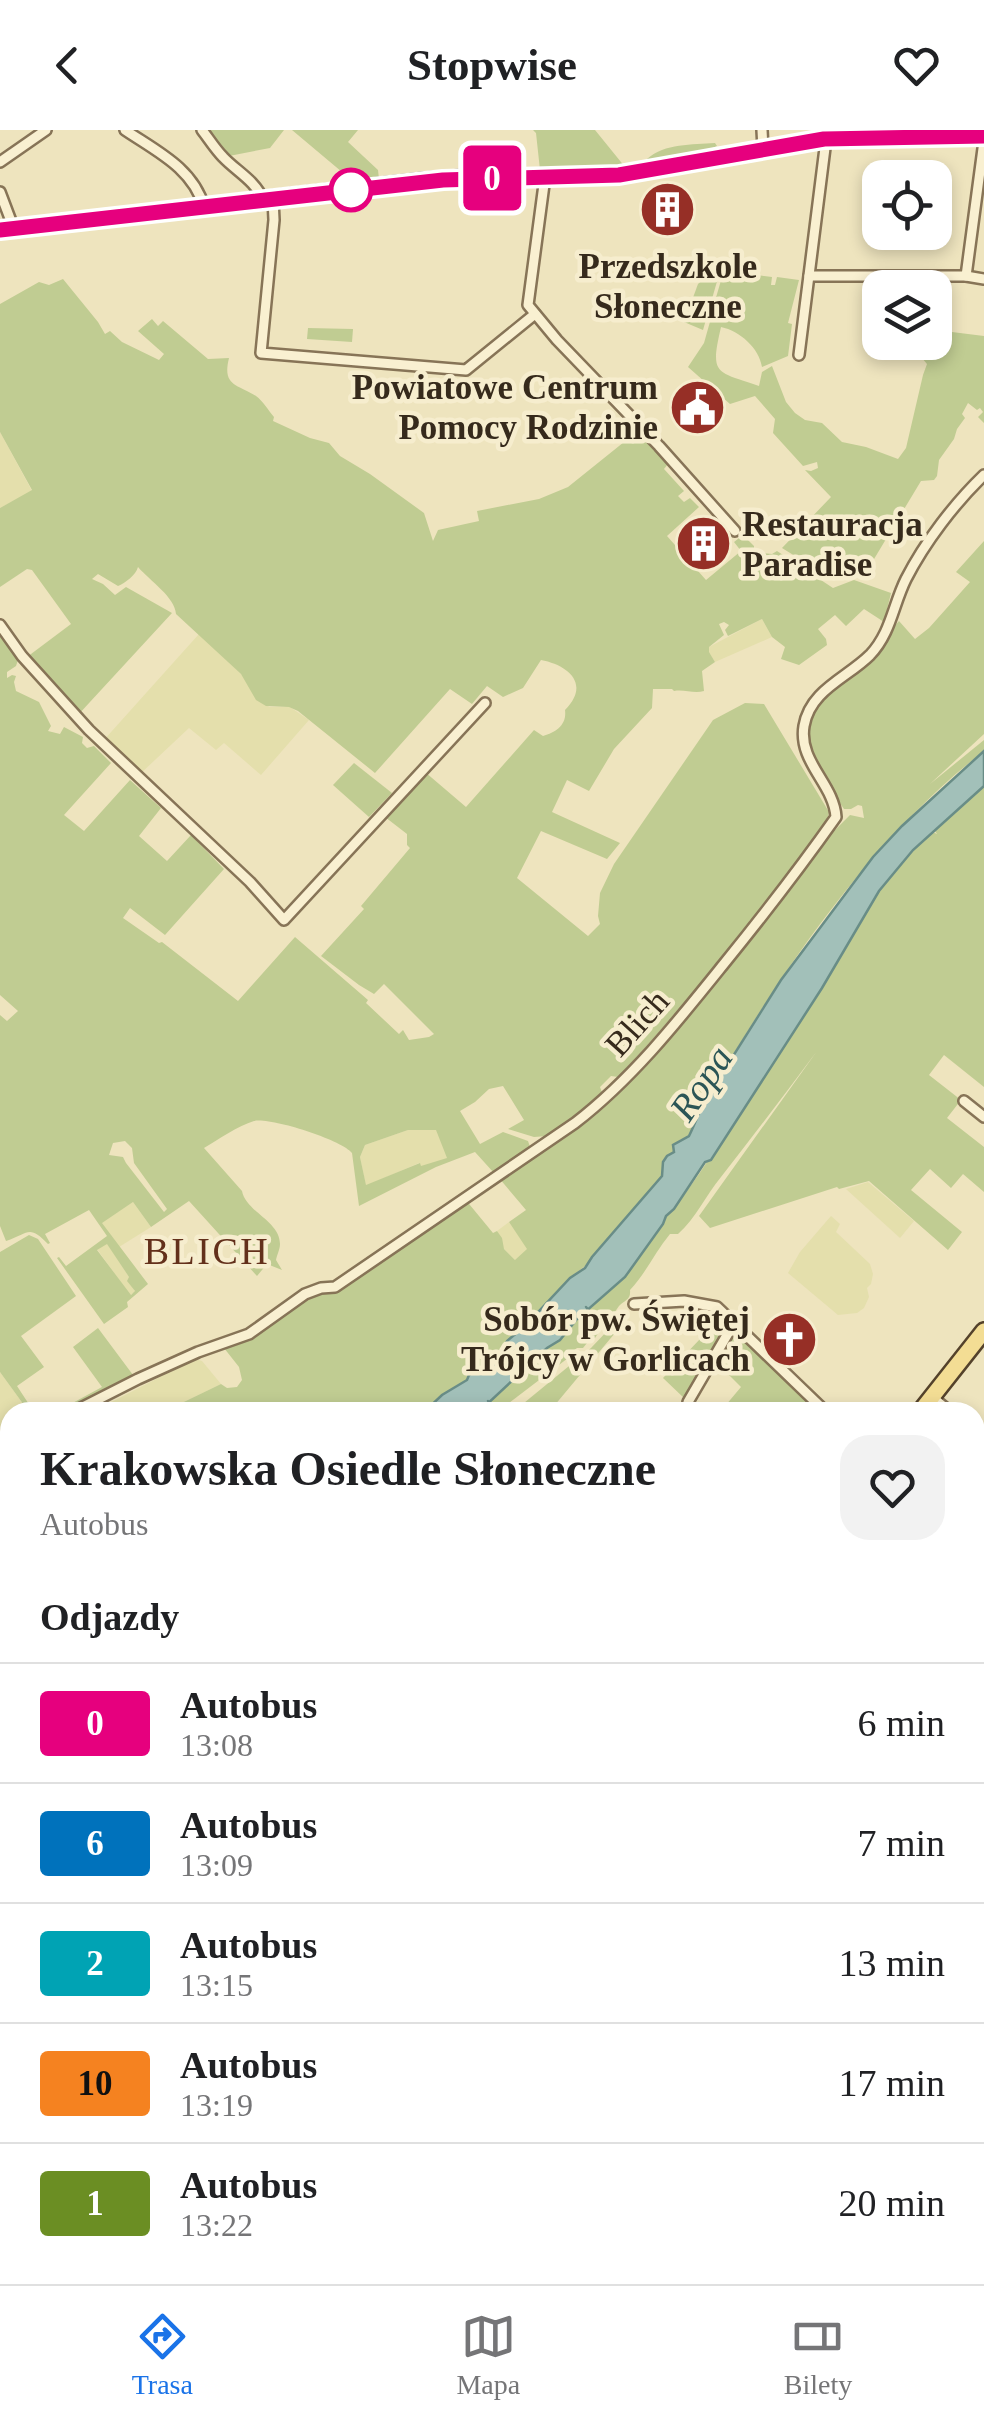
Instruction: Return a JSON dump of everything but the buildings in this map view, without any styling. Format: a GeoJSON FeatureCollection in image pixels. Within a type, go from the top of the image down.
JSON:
{"type":"FeatureCollection","features":[{"type":"Feature","properties":{"kind":"main road"},"geometry":{"type":"LineString","coordinates":[[928,1402],[984,1331]]}},
{"type":"Feature","properties":{"kind":"street"},"geometry":{"type":"LineString","coordinates":[[0,162],[46,130]]}},
{"type":"Feature","properties":{"kind":"street"},"geometry":{"type":"LineString","coordinates":[[124,130],[180,166],[204,207]]}},
{"type":"Feature","properties":{"kind":"street"},"geometry":{"type":"LineString","coordinates":[[202,130],[222,157],[268,199],[274,220],[261,353],[466,370],[536,314]]}},
{"type":"Feature","properties":{"kind":"street"},"geometry":{"type":"LineString","coordinates":[[762,130],[763,149]]}},
{"type":"Feature","properties":{"kind":"street"},"geometry":{"type":"LineString","coordinates":[[0,192],[7,230],[443,180],[619,175],[824,139],[984,138],[966,276]]}},
{"type":"Feature","properties":{"kind":"street"},"geometry":{"type":"LineString","coordinates":[[800,355],[824,139]]}},
{"type":"Feature","properties":{"kind":"street"},"geometry":{"type":"LineString","coordinates":[[545,177],[528,305],[736,531]]}},
{"type":"Feature","properties":{"kind":"street"},"geometry":{"type":"LineString","coordinates":[[809,276],[984,279]]}},
{"type":"Feature","properties":{"kind":"street","name":"Blich"},"geometry":{"type":"LineString","coordinates":[[92,1402],[138,1378],[249,1334],[306,1294],[335,1287],[602,1102],[687,1010],[836,817],[835,806],[804,750],[807,712],[816,697],[878,645],[921,554],[984,475]]}},
{"type":"Feature","properties":{"kind":"street"},"geometry":{"type":"LineString","coordinates":[[0,625],[22,656],[89,730],[250,882],[284,920],[485,703]]}},
{"type":"Feature","properties":{"kind":"street"},"geometry":{"type":"LineString","coordinates":[[964,1100],[984,1116]]}},
{"type":"Feature","properties":{"kind":"street"},"geometry":{"type":"LineString","coordinates":[[634,1304],[684,1301],[723,1310],[816,1402]]}},
{"type":"Feature","properties":{"kind":"street"},"geometry":{"type":"LineString","coordinates":[[688,1402],[734,1324]]}},
{"type":"Feature","properties":{"kind":"street"},"geometry":{"type":"LineString","coordinates":[[932,1397],[938,1402]]}},
{"type":"Feature","properties":{"kind":"shaded area"},"geometry":{"type":"Polygon","coordinates":[[[0,432],[32,491],[0,508],[0,432]]]}},
{"type":"Feature","properties":{"kind":"shaded area"},"geometry":{"type":"Polygon","coordinates":[[[762,619],[772,637],[715,662],[709,647],[762,619]]]}},
{"type":"Feature","properties":{"kind":"shaded area"},"geometry":{"type":"Polygon","coordinates":[[[199,634],[269,707],[290,707],[309,720],[261,775],[224,743],[216,750],[189,728],[139,775],[103,741],[199,634]]]}},
{"type":"Feature","properties":{"kind":"shaded area"},"geometry":{"type":"Polygon","coordinates":[[[437,1129],[448,1158],[421,1167],[419,1163],[366,1186],[360,1157],[365,1145],[408,1130],[437,1129]]]}},
{"type":"Feature","properties":{"kind":"shaded area"},"geometry":{"type":"Polygon","coordinates":[[[868,1182],[914,1221],[900,1238],[846,1189],[868,1182]]]}},
{"type":"Feature","properties":{"kind":"shaded area"},"geometry":{"type":"Polygon","coordinates":[[[133,1202],[151,1227],[119,1247],[101,1223],[133,1202]]]}},
{"type":"Feature","properties":{"kind":"shaded area"},"geometry":{"type":"Polygon","coordinates":[[[831,1216],[840,1224],[836,1232],[870,1264],[873,1274],[867,1288],[869,1297],[857,1313],[838,1315],[788,1273],[800,1252],[831,1216]]]}},
{"type":"Feature","properties":{"kind":"shaded area"},"geometry":{"type":"Polygon","coordinates":[[[509,1222],[528,1249],[516,1261],[503,1248],[497,1231],[509,1222]]]}},
{"type":"Feature","properties":{"kind":"shaded area"},"geometry":{"type":"Polygon","coordinates":[[[107,1243],[129,1277],[135,1292],[130,1295],[97,1249],[107,1243]]]}},
{"type":"Feature","properties":{"kind":"shaded area"},"geometry":{"type":"Polygon","coordinates":[[[195,1359],[202,1361],[221,1384],[184,1402],[111,1402],[195,1359]]]}},
{"type":"Feature","properties":{"kind":"shaded area"},"geometry":{"type":"Polygon","coordinates":[[[0,1372],[22,1402],[0,1402],[0,1372]]]}},
{"type":"Feature","properties":{"kind":"green space"},"geometry":{"type":"Polygon","coordinates":[[[204,130],[284,130],[270,148],[229,156],[204,130]]]}},
{"type":"Feature","properties":{"kind":"green space"},"geometry":{"type":"Polygon","coordinates":[[[292,130],[358,130],[348,142],[378,170],[379,179],[347,183],[342,172],[292,130]]]}},
{"type":"Feature","properties":{"kind":"green space"},"geometry":{"type":"Polygon","coordinates":[[[533,130],[595,130],[625,167],[540,170],[533,130]]]}},
{"type":"Feature","properties":{"kind":"green space"},"geometry":{"type":"Polygon","coordinates":[[[715,143],[717,146],[698,154],[649,163],[647,159],[670,147],[715,143]]]}},
{"type":"Feature","properties":{"kind":"green space"},"geometry":{"type":"Polygon","coordinates":[[[724,270],[746,273],[746,281],[750,274],[772,277],[771,285],[775,285],[777,277],[799,280],[788,323],[792,324],[788,356],[762,367],[748,341],[721,327],[716,354],[719,369],[759,386],[762,372],[772,366],[786,402],[795,413],[805,420],[822,423],[842,442],[898,459],[906,448],[927,364],[924,360],[952,360],[952,332],[984,336],[984,423],[978,417],[983,412],[980,408],[968,403],[962,414],[965,418],[939,460],[937,476],[921,481],[862,579],[834,580],[782,548],[831,497],[805,470],[818,468],[817,462],[803,466],[773,433],[775,419],[755,396],[730,404],[688,367],[704,343],[715,304],[720,305],[715,301],[724,270]]]}},
{"type":"Feature","properties":{"kind":"green space"},"geometry":{"type":"Polygon","coordinates":[[[708,275],[718,278],[703,330],[684,322],[698,284],[708,275]]]}},
{"type":"Feature","properties":{"kind":"green space"},"geometry":{"type":"Polygon","coordinates":[[[63,279],[105,334],[110,331],[122,342],[159,360],[164,354],[138,331],[152,319],[158,326],[163,321],[208,359],[229,358],[229,379],[259,398],[273,421],[329,443],[340,456],[424,513],[433,541],[438,530],[479,521],[477,511],[539,499],[568,487],[624,442],[633,427],[668,464],[664,469],[684,491],[678,496],[684,502],[690,498],[699,507],[667,536],[706,580],[741,551],[734,542],[743,535],[754,546],[754,552],[777,551],[833,588],[854,580],[891,593],[884,622],[864,609],[846,626],[835,615],[818,629],[827,645],[799,665],[781,659],[785,647],[772,637],[762,619],[728,636],[725,630],[729,625],[719,624],[724,635],[709,647],[715,662],[702,671],[704,691],[653,689],[652,708],[614,749],[589,791],[567,780],[552,812],[620,843],[607,859],[541,831],[517,878],[588,936],[600,924],[600,893],[614,864],[713,720],[745,703],[764,704],[829,812],[754,919],[635,1059],[618,1077],[611,1076],[600,1087],[603,1095],[547,1136],[534,1137],[508,1129],[524,1120],[503,1086],[489,1089],[460,1111],[480,1144],[503,1132],[528,1141],[530,1147],[494,1173],[475,1152],[359,1206],[352,1153],[346,1148],[275,1122],[254,1121],[242,1126],[204,1148],[275,1229],[280,1244],[276,1260],[282,1270],[267,1264],[257,1276],[189,1201],[151,1227],[133,1202],[102,1223],[148,1284],[127,1302],[128,1307],[104,1324],[57,1258],[66,1266],[107,1236],[89,1210],[45,1234],[48,1244],[32,1232],[6,1241],[0,1226],[0,1015],[7,1021],[18,1011],[0,995],[0,635],[18,660],[7,672],[7,678],[16,676],[16,691],[39,702],[51,726],[48,731],[60,734],[64,727],[83,737],[87,748],[94,746],[111,763],[64,815],[84,831],[130,780],[161,808],[139,836],[167,861],[191,835],[224,869],[165,935],[130,908],[123,918],[162,942],[238,1001],[295,937],[368,1000],[366,1003],[399,1034],[403,1030],[409,1040],[434,1034],[384,984],[374,994],[321,956],[364,909],[361,906],[410,848],[407,834],[385,817],[425,772],[466,807],[534,730],[543,736],[560,727],[565,710],[573,701],[576,684],[560,666],[541,660],[523,688],[503,697],[487,686],[472,704],[450,689],[375,773],[298,711],[266,706],[256,700],[241,674],[176,614],[167,595],[138,567],[118,586],[98,574],[92,579],[115,595],[126,587],[172,613],[78,715],[27,657],[71,624],[32,570],[27,569],[0,587],[0,508],[32,490],[0,432],[0,304],[39,282],[49,285],[63,279]],[[408,1130],[365,1145],[360,1157],[366,1185],[420,1163],[421,1166],[447,1158],[436,1130],[408,1130]],[[125,1141],[113,1143],[109,1155],[123,1157],[164,1212],[167,1209],[134,1163],[132,1148],[125,1141]],[[107,1244],[97,1250],[131,1295],[135,1291],[127,1281],[129,1277],[107,1244]]]}},
{"type":"Feature","properties":{"kind":"green space"},"geometry":{"type":"Polygon","coordinates":[[[308,328],[353,329],[352,342],[307,339],[308,328]]]}},
{"type":"Feature","properties":{"kind":"green space"},"geometry":{"type":"Polygon","coordinates":[[[984,541],[984,734],[930,784],[984,740],[984,751],[906,821],[836,903],[773,991],[709,1093],[689,1136],[680,1140],[663,1176],[587,1264],[467,1380],[435,1402],[184,1402],[221,1384],[237,1387],[242,1380],[239,1367],[224,1348],[257,1334],[311,1294],[323,1290],[336,1293],[336,1288],[465,1199],[493,1233],[497,1231],[504,1249],[515,1260],[527,1249],[509,1222],[526,1210],[499,1178],[607,1099],[832,830],[850,815],[864,818],[862,806],[844,809],[818,769],[808,741],[811,712],[827,692],[878,649],[899,621],[915,639],[929,628],[970,582],[956,572],[984,541]]]}},
{"type":"Feature","properties":{"kind":"green space"},"geometry":{"type":"Polygon","coordinates":[[[354,763],[392,793],[369,817],[333,785],[354,763]]]}},
{"type":"Feature","properties":{"kind":"green space"},"geometry":{"type":"Polygon","coordinates":[[[984,786],[984,1087],[944,1055],[929,1075],[961,1100],[947,1118],[984,1147],[984,1192],[963,1174],[951,1188],[930,1169],[911,1190],[962,1232],[948,1250],[869,1181],[837,1187],[710,1228],[699,1216],[817,1051],[690,1221],[678,1234],[670,1234],[630,1290],[629,1298],[610,1318],[601,1315],[604,1324],[595,1338],[586,1341],[583,1348],[577,1348],[510,1402],[487,1402],[625,1277],[663,1225],[665,1216],[699,1174],[822,988],[879,891],[913,850],[933,832],[937,834],[934,830],[984,786]]]}},
{"type":"Feature","properties":{"kind":"green space"},"geometry":{"type":"Polygon","coordinates":[[[29,1235],[38,1239],[76,1296],[21,1336],[44,1367],[17,1386],[27,1402],[22,1402],[0,1372],[0,1252],[29,1235]]]}},
{"type":"Feature","properties":{"kind":"green space"},"geometry":{"type":"Polygon","coordinates":[[[720,1314],[728,1323],[684,1398],[663,1378],[720,1314]]]}},
{"type":"Feature","properties":{"kind":"green space"},"geometry":{"type":"Polygon","coordinates":[[[98,1328],[132,1378],[85,1402],[74,1402],[102,1387],[73,1347],[98,1328]]]}},
{"type":"Feature","properties":{"kind":"green space"},"geometry":{"type":"Polygon","coordinates":[[[610,1328],[615,1333],[557,1402],[525,1402],[610,1328]]]}},
{"type":"Feature","properties":{"kind":"green space"},"geometry":{"type":"Polygon","coordinates":[[[732,1333],[742,1336],[811,1402],[728,1402],[741,1387],[716,1362],[732,1333]]]}},
{"type":"Feature","properties":{"kind":"water"},"geometry":{"type":"Polygon","coordinates":[[[984,751],[984,786],[913,850],[879,891],[822,988],[711,1160],[705,1162],[625,1277],[489,1402],[435,1402],[499,1355],[507,1341],[585,1268],[662,1176],[663,1162],[674,1152],[673,1145],[689,1136],[709,1093],[781,980],[873,857],[984,751]]]}},
{"type":"Feature","properties":{"kind":"waterway"},"geometry":{"type":"LineString","coordinates":[[586,1307],[601,1325]]}},
{"type":"Feature","properties":{"kind":"bus line","name":"0"},"geometry":{"type":"LineString","coordinates":[[0,230],[461,178],[619,175],[824,139],[984,136]]}},
{"type":"Feature","properties":{"kind":"place","name":"Przedszkole Słoneczne"},"geometry":{"type":"Point","coordinates":[668,210]}},
{"type":"Feature","properties":{"kind":"place","name":"Powiatowe Centrum Pomocy Rodzinie"},"geometry":{"type":"Point","coordinates":[697,407]}},
{"type":"Feature","properties":{"kind":"place","name":"Restauracja Paradise"},"geometry":{"type":"Point","coordinates":[703,544]}},
{"type":"Feature","properties":{"kind":"place","name":"Sobór pw. Świętej Trójcy w Gorlicach"},"geometry":{"type":"Point","coordinates":[789,1339]}},
{"type":"Feature","properties":{"kind":"district","name":"BLICH"},"geometry":{"type":"Point","coordinates":[207,1251]}},
{"type":"Feature","properties":{"kind":"water label","name":"Ropa"},"geometry":{"type":"Point","coordinates":[701,1083]}}]}
